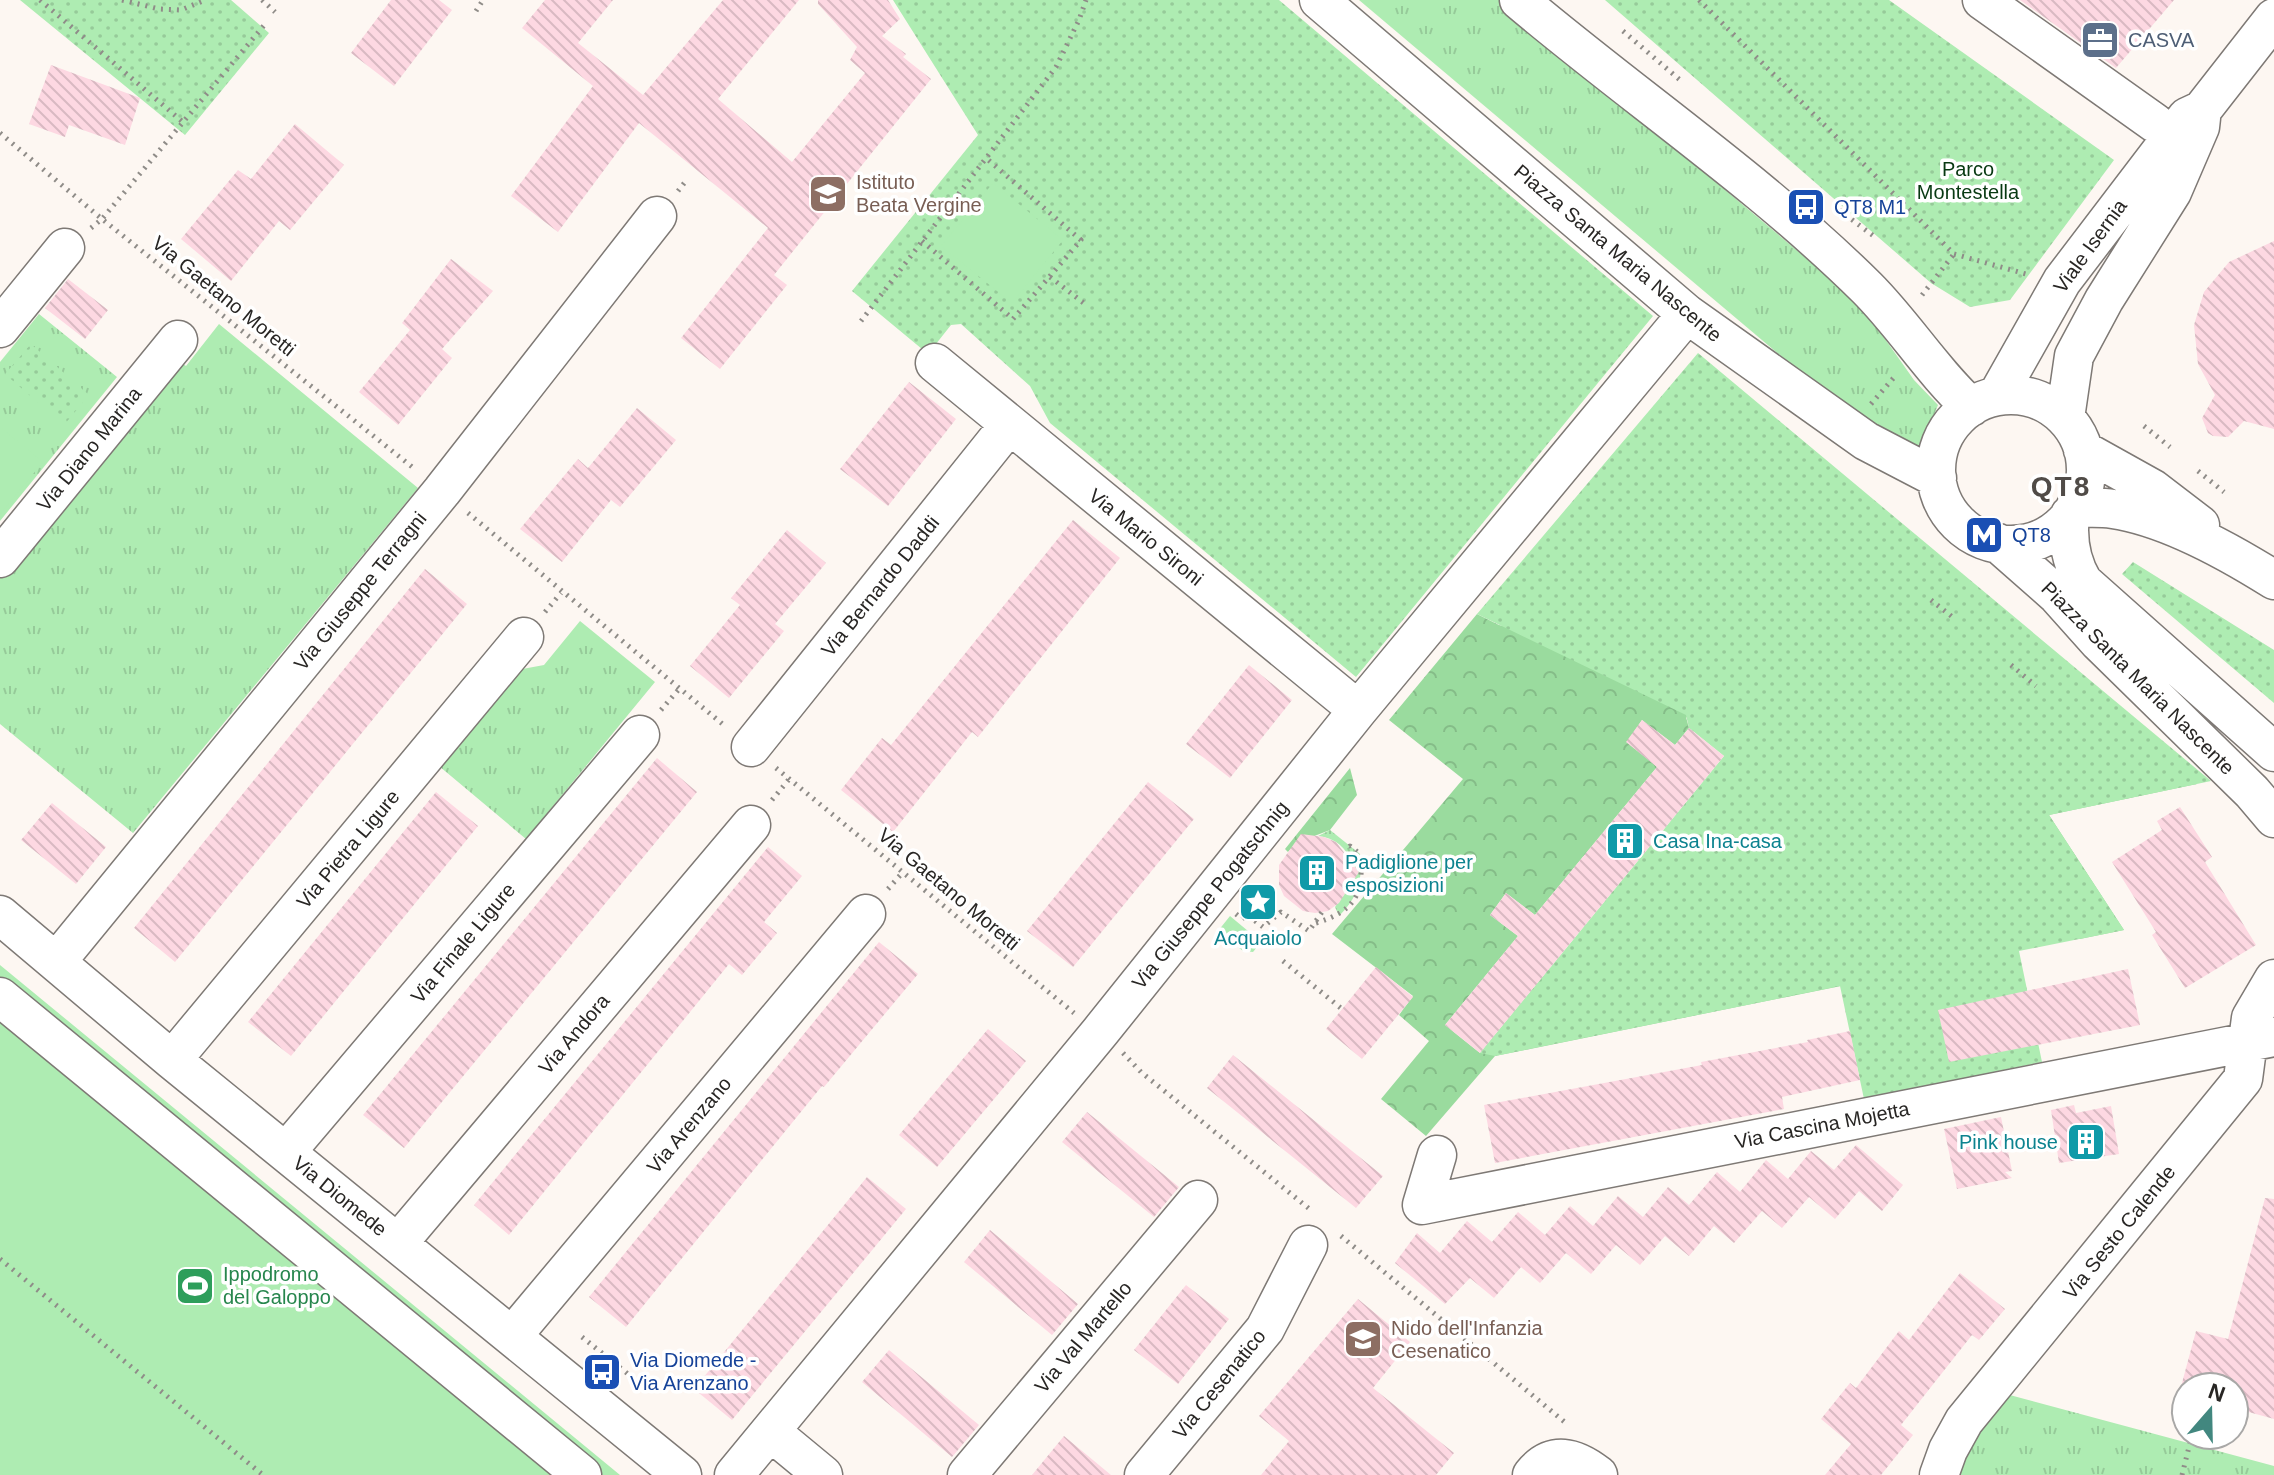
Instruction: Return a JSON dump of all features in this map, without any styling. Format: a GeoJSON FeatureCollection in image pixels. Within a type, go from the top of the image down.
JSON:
{"type":"FeatureCollection","features":[{"type":"Feature","properties":{"kind":"street","name":"Piazza Santa Maria Nascente"},"geometry":{"type":"LineString","coordinates":[[1319,0],[1687,314],[1866,441],[1937,478]]}},
{"type":"Feature","properties":{"kind":"street"},"geometry":{"type":"LineString","coordinates":[[1519,0],[1792,219],[1869,290],[1947,384],[1984,402]]}},
{"type":"Feature","properties":{"kind":"street"},"geometry":{"type":"LineString","coordinates":[[1982,0],[2155,123]]}},
{"type":"Feature","properties":{"kind":"street","name":"Viale Isernia"},"geometry":{"type":"LineString","coordinates":[[1984,402],[2062,281],[2187,117],[2202,110],[2274,18]]}},
{"type":"Feature","properties":{"kind":"street","name":"Viale Isernia"},"geometry":{"type":"LineString","coordinates":[[2074,434],[2074,356],[2104,300],[2172,192],[2200,127],[2202,110]]}},
{"type":"Feature","properties":{"kind":"street","name":"Via Giuseppe Terragni"},"geometry":{"type":"LineString","coordinates":[[57,961],[442,491],[657,216]]}},
{"type":"Feature","properties":{"kind":"street"},"geometry":{"type":"LineString","coordinates":[[0,328],[65,248]]}},
{"type":"Feature","properties":{"kind":"street","name":"Via Giuseppe Pogatschnig"},"geometry":{"type":"LineString","coordinates":[[734,1475],[1100,1032],[1358,710],[1687,314]]}},
{"type":"Feature","properties":{"kind":"street","name":"Via Diano Marina"},"geometry":{"type":"LineString","coordinates":[[0,558],[178,340]]}},
{"type":"Feature","properties":{"kind":"street","name":"Via Mario Sironi"},"geometry":{"type":"LineString","coordinates":[[935,363],[1358,710]]}},
{"type":"Feature","properties":{"kind":"street"},"geometry":{"type":"LineString","coordinates":[[2074,434],[2085,483],[2073,512],[2050,534],[2034,541],[1998,543],[1978,536],[1959,523],[1944,502],[1937,478],[1937,461],[1952,423],[1984,402],[2015,395],[2033,398],[2050,406],[2074,434],[2190,516],[2235,556]]}},
{"type":"Feature","properties":{"kind":"street","name":"Via Bernardo Daddi"},"geometry":{"type":"LineString","coordinates":[[751,747],[1009,425]]}},
{"type":"Feature","properties":{"kind":"street"},"geometry":{"type":"LineString","coordinates":[[2073,512],[2111,509],[2140,515],[2235,556],[2274,580]]}},
{"type":"Feature","properties":{"kind":"street","name":"Piazza Santa Maria Nascente"},"geometry":{"type":"LineString","coordinates":[[2073,512],[2069,540],[2072,557],[2083,582],[2274,752]]}},
{"type":"Feature","properties":{"kind":"street","name":"Piazza Santa Maria Nascente"},"geometry":{"type":"LineString","coordinates":[[1998,543],[2057,595],[2099,642],[2252,792],[2274,818]]}},
{"type":"Feature","properties":{"kind":"street","name":"Via Pietra Ligure"},"geometry":{"type":"LineString","coordinates":[[172,1060],[524,637]]}},
{"type":"Feature","properties":{"kind":"street","name":"Via Finale Ligure"},"geometry":{"type":"LineString","coordinates":[[286,1152],[640,735]]}},
{"type":"Feature","properties":{"kind":"street","name":"Via Andora"},"geometry":{"type":"LineString","coordinates":[[398,1243],[751,825]]}},
{"type":"Feature","properties":{"kind":"street","name":"Via Arenzano"},"geometry":{"type":"LineString","coordinates":[[513,1335],[866,914]]}},
{"type":"Feature","properties":{"kind":"street","name":"Via Diomede"},"geometry":{"type":"LineString","coordinates":[[0,915],[172,1060],[682,1475]]}},
{"type":"Feature","properties":{"kind":"street","name":"Via Sesto Calende"},"geometry":{"type":"LineString","coordinates":[[1939,1475],[1964,1421],[2243,1079],[2262,1038],[2251,1018],[2274,979]]}},
{"type":"Feature","properties":{"kind":"street"},"geometry":{"type":"LineString","coordinates":[[0,997],[582,1475]]}},
{"type":"Feature","properties":{"kind":"street","name":"Via Cascina Mojetta"},"geometry":{"type":"LineString","coordinates":[[1437,1155],[1422,1205],[2262,1038]]}},
{"type":"Feature","properties":{"kind":"street","name":"Via Val Martello"},"geometry":{"type":"LineString","coordinates":[[967,1475],[1198,1200]]}},
{"type":"Feature","properties":{"kind":"street","name":"Via Cesenatico"},"geometry":{"type":"LineString","coordinates":[[1144,1475],[1265,1329],[1321,1232]]}},
{"type":"Feature","properties":{"kind":"street"},"geometry":{"type":"LineString","coordinates":[[771,1432],[823,1475]]}},
{"type":"Feature","properties":{"kind":"street"},"geometry":{"type":"LineString","coordinates":[[1554,1454],[1577,1461],[1598,1475]]}},
{"type":"Feature","properties":{"kind":"path"},"geometry":{"type":"LineString","coordinates":[[40,0],[184,123]]}},
{"type":"Feature","properties":{"kind":"path"},"geometry":{"type":"LineString","coordinates":[[122,0],[159,9],[181,10],[205,0]]}},
{"type":"Feature","properties":{"kind":"path"},"geometry":{"type":"LineString","coordinates":[[262,0],[275,12]]}},
{"type":"Feature","properties":{"kind":"path"},"geometry":{"type":"LineString","coordinates":[[476,11],[483,0]]}},
{"type":"Feature","properties":{"kind":"path"},"geometry":{"type":"LineString","coordinates":[[861,321],[1056,67],[1086,0]]}},
{"type":"Feature","properties":{"kind":"path"},"geometry":{"type":"LineString","coordinates":[[1699,0],[1954,254],[2035,277]]}},
{"type":"Feature","properties":{"kind":"path"},"geometry":{"type":"LineString","coordinates":[[102,219],[266,23]]}},
{"type":"Feature","properties":{"kind":"path"},"geometry":{"type":"LineString","coordinates":[[1623,31],[1682,81]]}},
{"type":"Feature","properties":{"kind":"path","name":"Via Gaetano Moretti"},"geometry":{"type":"LineString","coordinates":[[0,133],[102,219],[417,471]]}},
{"type":"Feature","properties":{"kind":"path"},"geometry":{"type":"LineString","coordinates":[[922,241],[1013,319],[1081,240],[986,158]]}},
{"type":"Feature","properties":{"kind":"path"},"geometry":{"type":"LineString","coordinates":[[1922,295],[1954,254]]}},
{"type":"Feature","properties":{"kind":"path"},"geometry":{"type":"LineString","coordinates":[[1050,277],[1085,304]]}},
{"type":"Feature","properties":{"kind":"path"},"geometry":{"type":"LineString","coordinates":[[1869,406],[1897,373]]}},
{"type":"Feature","properties":{"kind":"path"},"geometry":{"type":"LineString","coordinates":[[2144,426],[2170,447]]}},
{"type":"Feature","properties":{"kind":"path"},"geometry":{"type":"LineString","coordinates":[[2198,471],[2224,492]]}},
{"type":"Feature","properties":{"kind":"path"},"geometry":{"type":"LineString","coordinates":[[457,504],[751,747]]}},
{"type":"Feature","properties":{"kind":"path"},"geometry":{"type":"LineString","coordinates":[[1931,600],[1955,619]]}},
{"type":"Feature","properties":{"kind":"path"},"geometry":{"type":"LineString","coordinates":[[2011,665],[2036,686]]}},
{"type":"Feature","properties":{"kind":"path","name":"Via Gaetano Moretti"},"geometry":{"type":"LineString","coordinates":[[790,778],[1075,1014]]}},
{"type":"Feature","properties":{"kind":"path"},"geometry":{"type":"LineString","coordinates":[[1315,923],[1339,916],[1355,898],[1362,872],[1360,854],[1350,846],[1345,850]]}},
{"type":"Feature","properties":{"kind":"path"},"geometry":{"type":"LineString","coordinates":[[1233,912],[1242,919],[1247,915],[1263,927],[1281,912],[1309,931],[1322,912]]}},
{"type":"Feature","properties":{"kind":"path"},"geometry":{"type":"LineString","coordinates":[[1283,961],[1342,1009]]}},
{"type":"Feature","properties":{"kind":"path"},"geometry":{"type":"LineString","coordinates":[[1117,1047],[1321,1232],[1554,1454]]}},
{"type":"Feature","properties":{"kind":"path"},"geometry":{"type":"LineString","coordinates":[[0,1259],[263,1475]]}},
{"type":"Feature","properties":{"kind":"path"},"geometry":{"type":"LineString","coordinates":[[582,1337],[633,1378]]}},
{"type":"Feature","properties":{"kind":"path"},"geometry":{"type":"LineString","coordinates":[[2182,1475],[2188,1451]]}},
{"type":"Feature","properties":{"kind":"green space"},"geometry":{"type":"Polygon","coordinates":[[[20,0],[231,0],[269,33],[185,135],[20,0]]]}},
{"type":"Feature","properties":{"kind":"green space"},"geometry":{"type":"Polygon","coordinates":[[[893,0],[1279,0],[1653,316],[1356,677],[1050,423],[1030,386],[961,324],[951,325],[928,354],[852,291],[978,135],[893,0]]]}},
{"type":"Feature","properties":{"kind":"green space"},"geometry":{"type":"Polygon","coordinates":[[[1359,0],[1499,0],[1837,284],[1871,319],[1914,380],[1938,405],[1920,449],[1874,427],[1820,389],[1359,0]]]}},
{"type":"Feature","properties":{"kind":"green space","name":"Parco Montestella"},"geometry":{"type":"Polygon","coordinates":[[[1605,0],[1889,0],[2114,160],[2010,300],[1970,307],[1931,283],[1605,0]]]}},
{"type":"Feature","properties":{"kind":"green space"},"geometry":{"type":"Polygon","coordinates":[[[993,183],[1063,240],[1012,303],[941,246],[993,183]]]}},
{"type":"Feature","properties":{"kind":"green space"},"geometry":{"type":"Polygon","coordinates":[[[39,314],[117,377],[0,521],[0,362],[39,314]]]}},
{"type":"Feature","properties":{"kind":"green space"},"geometry":{"type":"Polygon","coordinates":[[[219,324],[418,488],[133,833],[0,724],[0,572],[175,358],[186,366],[219,324]]]}},
{"type":"Feature","properties":{"kind":"green space"},"geometry":{"type":"Polygon","coordinates":[[[31,344],[89,395],[64,425],[5,374],[31,344]]]}},
{"type":"Feature","properties":{"kind":"green space"},"geometry":{"type":"Polygon","coordinates":[[[1698,353],[2211,781],[2049,815],[2124,930],[2019,951],[2042,1062],[1864,1099],[1840,986],[1495,1056],[1480,1053],[1724,756],[1689,728],[1686,715],[1477,614],[1698,353]]]}},
{"type":"Feature","properties":{"kind":"green space"},"geometry":{"type":"Polygon","coordinates":[[[0,427],[43,462],[0,514],[0,427]]]}},
{"type":"Feature","properties":{"kind":"green space"},"geometry":{"type":"Polygon","coordinates":[[[2133,562],[2274,650],[2274,703],[2122,574],[2133,562]]]}},
{"type":"Feature","properties":{"kind":"green space"},"geometry":{"type":"Polygon","coordinates":[[[1477,614],[1499,625],[2197,784],[2049,815],[2124,930],[2080,939],[1747,761],[1686,717],[1689,728],[1675,745],[1642,720],[1627,742],[1657,767],[1535,915],[1506,893],[1490,915],[1518,936],[1445,1025],[1480,1053],[1550,968],[1841,986],[1495,1056],[1426,1136],[1381,1099],[1429,1041],[1399,1015],[1413,996],[1332,934],[1463,779],[1389,720],[1477,614]]]}},
{"type":"Feature","properties":{"kind":"green space"},"geometry":{"type":"Polygon","coordinates":[[[580,621],[655,682],[526,839],[439,766],[517,670],[544,665],[580,621]]]}},
{"type":"Feature","properties":{"kind":"green space"},"geometry":{"type":"Polygon","coordinates":[[[1350,768],[1357,795],[1330,830],[1296,843],[1288,852],[1285,849],[1350,768]]]}},
{"type":"Feature","properties":{"kind":"green space"},"geometry":{"type":"Polygon","coordinates":[[[1330,830],[1360,854],[1358,888],[1339,916],[1335,907],[1345,893],[1352,863],[1339,844],[1318,836],[1330,830]]]}},
{"type":"Feature","properties":{"kind":"green space"},"geometry":{"type":"Polygon","coordinates":[[[1230,916],[1248,931],[1244,936],[1251,943],[1256,937],[1262,941],[1253,952],[1243,951],[1218,931],[1230,916]]]}},
{"type":"Feature","properties":{"kind":"green space","name":"Ippodromo del Galoppo"},"geometry":{"type":"Polygon","coordinates":[[[0,965],[620,1475],[0,1475],[0,965]]]}},
{"type":"Feature","properties":{"kind":"green space"},"geometry":{"type":"Polygon","coordinates":[[[2006,1394],[2170,1438],[2170,1451],[2218,1451],[2274,1466],[2274,1475],[1953,1475],[1957,1462],[2006,1394]]]}},
{"type":"Feature","properties":{"kind":"building"},"geometry":{"type":"Polygon","coordinates":[[[391,0],[439,0],[452,10],[394,86],[351,53],[391,0]]]}},
{"type":"Feature","properties":{"kind":"building"},"geometry":{"type":"Polygon","coordinates":[[[545,0],[613,0],[578,43],[643,95],[723,0],[799,0],[718,99],[792,162],[865,73],[850,60],[857,47],[818,4],[818,0],[888,0],[900,19],[882,36],[931,79],[774,275],[787,285],[720,369],[681,338],[768,228],[639,123],[558,232],[511,196],[593,86],[522,28],[545,0]]]}},
{"type":"Feature","properties":{"kind":"building","name":"CASVA"},"geometry":{"type":"Polygon","coordinates":[[[2020,0],[2174,0],[2116,68],[2020,0]]]}},
{"type":"Feature","properties":{"kind":"building"},"geometry":{"type":"Polygon","coordinates":[[[51,65],[140,98],[125,145],[69,125],[65,137],[29,124],[51,65]]]}},
{"type":"Feature","properties":{"kind":"building"},"geometry":{"type":"Polygon","coordinates":[[[295,124],[344,165],[290,230],[279,221],[231,281],[181,239],[238,170],[251,179],[295,124]]]}},
{"type":"Feature","properties":{"kind":"building"},"geometry":{"type":"Polygon","coordinates":[[[2274,241],[2274,429],[2244,421],[2228,437],[2213,436],[2208,433],[2202,418],[2215,395],[2198,364],[2194,325],[2204,292],[2229,262],[2274,241]]]}},
{"type":"Feature","properties":{"kind":"building"},"geometry":{"type":"Polygon","coordinates":[[[451,259],[493,291],[442,349],[452,358],[398,425],[359,392],[410,330],[402,323],[451,259]]]}},
{"type":"Feature","properties":{"kind":"building"},"geometry":{"type":"Polygon","coordinates":[[[68,279],[108,310],[85,339],[45,308],[68,279]]]}},
{"type":"Feature","properties":{"kind":"building"},"geometry":{"type":"Polygon","coordinates":[[[909,382],[956,419],[888,506],[840,469],[909,382]]]}},
{"type":"Feature","properties":{"kind":"building"},"geometry":{"type":"Polygon","coordinates":[[[637,408],[676,440],[620,507],[611,500],[562,562],[520,529],[578,459],[588,468],[637,408]]]}},
{"type":"Feature","properties":{"kind":"building"},"geometry":{"type":"Polygon","coordinates":[[[1073,520],[1120,558],[978,737],[972,732],[893,832],[841,790],[882,738],[891,745],[1073,520]]]}},
{"type":"Feature","properties":{"kind":"building"},"geometry":{"type":"Polygon","coordinates":[[[787,530],[826,563],[775,624],[784,631],[729,698],[690,666],[740,605],[731,598],[787,530]]]}},
{"type":"Feature","properties":{"kind":"building"},"geometry":{"type":"Polygon","coordinates":[[[425,569],[467,604],[175,962],[134,928],[425,569]]]}},
{"type":"Feature","properties":{"kind":"building"},"geometry":{"type":"Polygon","coordinates":[[[1249,665],[1292,700],[1230,778],[1186,744],[1249,665]]]}},
{"type":"Feature","properties":{"kind":"building","name":"Casa Ina-casa"},"geometry":{"type":"Polygon","coordinates":[[[1642,720],[1675,745],[1689,728],[1724,756],[1480,1053],[1445,1025],[1518,936],[1490,915],[1506,893],[1535,915],[1657,767],[1626,742],[1642,720]]]}},
{"type":"Feature","properties":{"kind":"building"},"geometry":{"type":"Polygon","coordinates":[[[657,758],[697,792],[404,1148],[363,1115],[657,758]]]}},
{"type":"Feature","properties":{"kind":"building"},"geometry":{"type":"Polygon","coordinates":[[[1148,782],[1194,819],[1073,967],[1027,931],[1148,782]]]}},
{"type":"Feature","properties":{"kind":"building"},"geometry":{"type":"Polygon","coordinates":[[[436,792],[478,826],[291,1056],[248,1022],[436,792]]]}},
{"type":"Feature","properties":{"kind":"building"},"geometry":{"type":"Polygon","coordinates":[[[52,803],[106,847],[76,884],[21,840],[52,803]]]}},
{"type":"Feature","properties":{"kind":"building"},"geometry":{"type":"Polygon","coordinates":[[[2180,807],[2212,857],[2205,862],[2256,945],[2185,988],[2152,935],[2156,932],[2112,862],[2162,830],[2157,821],[2180,807]]]}},
{"type":"Feature","properties":{"kind":"building","name":"Padiglione per esposizioni"},"geometry":{"type":"Polygon","coordinates":[[[1301,834],[1336,842],[1359,872],[1339,903],[1328,911],[1303,911],[1284,896],[1279,885],[1279,865],[1301,834]]]}},
{"type":"Feature","properties":{"kind":"building"},"geometry":{"type":"Polygon","coordinates":[[[768,847],[802,876],[764,922],[777,933],[742,975],[729,964],[509,1235],[474,1205],[768,847]]]}},
{"type":"Feature","properties":{"kind":"building"},"geometry":{"type":"Polygon","coordinates":[[[879,942],[918,974],[822,1086],[626,1327],[589,1297],[879,942]]]}},
{"type":"Feature","properties":{"kind":"building"},"geometry":{"type":"Polygon","coordinates":[[[1376,967],[1413,997],[1362,1059],[1326,1029],[1376,967]]]}},
{"type":"Feature","properties":{"kind":"building"},"geometry":{"type":"Polygon","coordinates":[[[2128,969],[2140,1025],[1949,1062],[1938,1010],[2128,969]]]}},
{"type":"Feature","properties":{"kind":"building"},"geometry":{"type":"Polygon","coordinates":[[[988,1029],[1026,1061],[937,1167],[899,1135],[988,1029]]]}},
{"type":"Feature","properties":{"kind":"building"},"geometry":{"type":"Polygon","coordinates":[[[1850,1031],[1860,1080],[1782,1097],[1784,1109],[1495,1163],[1484,1105],[1702,1065],[1701,1062],[1850,1031]]]}},
{"type":"Feature","properties":{"kind":"building"},"geometry":{"type":"Polygon","coordinates":[[[1233,1055],[1383,1176],[1356,1208],[1207,1088],[1233,1055]]]}},
{"type":"Feature","properties":{"kind":"building","name":"Pink house"},"geometry":{"type":"Polygon","coordinates":[[[2074,1105],[2076,1113],[2111,1106],[2119,1154],[2059,1163],[2051,1110],[2074,1105]]]}},
{"type":"Feature","properties":{"kind":"building"},"geometry":{"type":"Polygon","coordinates":[[[1087,1112],[1179,1187],[1154,1217],[1062,1142],[1087,1112]]]}},
{"type":"Feature","properties":{"kind":"building"},"geometry":{"type":"Polygon","coordinates":[[[2001,1117],[2012,1171],[2005,1172],[2012,1178],[1957,1189],[1944,1129],[2001,1117]]]}},
{"type":"Feature","properties":{"kind":"building"},"geometry":{"type":"Polygon","coordinates":[[[1856,1145],[1903,1185],[1882,1211],[1859,1191],[1835,1219],[1809,1197],[1782,1228],[1762,1211],[1734,1243],[1714,1226],[1689,1256],[1665,1236],[1640,1265],[1616,1245],[1591,1274],[1566,1253],[1540,1283],[1521,1267],[1494,1298],[1470,1278],[1445,1304],[1395,1263],[1417,1233],[1440,1253],[1467,1221],[1492,1242],[1518,1212],[1545,1235],[1570,1206],[1593,1226],[1618,1196],[1643,1217],[1668,1187],[1689,1205],[1717,1172],[1740,1192],[1766,1160],[1788,1179],[1811,1151],[1834,1170],[1856,1145]]]}},
{"type":"Feature","properties":{"kind":"building"},"geometry":{"type":"Polygon","coordinates":[[[867,1177],[906,1209],[732,1420],[694,1389],[867,1177]]]}},
{"type":"Feature","properties":{"kind":"building"},"geometry":{"type":"Polygon","coordinates":[[[2265,1198],[2274,1199],[2274,1419],[2250,1412],[2250,1371],[2185,1371],[2196,1331],[2228,1339],[2265,1198]]]}},
{"type":"Feature","properties":{"kind":"building"},"geometry":{"type":"Polygon","coordinates":[[[990,1230],[1078,1304],[1052,1335],[964,1262],[990,1230]]]}},
{"type":"Feature","properties":{"kind":"building"},"geometry":{"type":"Polygon","coordinates":[[[1960,1273],[2005,1309],[1979,1340],[1972,1335],[1901,1425],[1913,1435],[1881,1475],[1825,1475],[1851,1444],[1821,1419],[1850,1383],[1856,1388],[1899,1331],[1909,1340],[1960,1273]]]}},
{"type":"Feature","properties":{"kind":"building"},"geometry":{"type":"Polygon","coordinates":[[[1186,1285],[1229,1319],[1178,1384],[1134,1350],[1186,1285]]]}},
{"type":"Feature","properties":{"kind":"building"},"geometry":{"type":"Polygon","coordinates":[[[1358,1299],[1410,1342],[1373,1388],[1454,1453],[1436,1475],[1261,1475],[1289,1441],[1259,1416],[1358,1299]]]}},
{"type":"Feature","properties":{"kind":"building"},"geometry":{"type":"Polygon","coordinates":[[[889,1350],[979,1425],[952,1457],[862,1382],[889,1350]]]}},
{"type":"Feature","properties":{"kind":"building"},"geometry":{"type":"Polygon","coordinates":[[[1064,1436],[1111,1475],[1032,1475],[1064,1436]]]}},
{"type":"Feature","properties":{"kind":"place","name":"CASVA"},"geometry":{"type":"Point","coordinates":[2100,40]}},
{"type":"Feature","properties":{"kind":"place","name":"Istituto Beata Vergine"},"geometry":{"type":"Point","coordinates":[828,194]}},
{"type":"Feature","properties":{"kind":"place","name":"QT8 M1"},"geometry":{"type":"Point","coordinates":[1806,207]}},
{"type":"Feature","properties":{"kind":"place","name":"QT8"},"geometry":{"type":"Point","coordinates":[1984,535]}},
{"type":"Feature","properties":{"kind":"place","name":"Casa Ina-casa"},"geometry":{"type":"Point","coordinates":[1625,841]}},
{"type":"Feature","properties":{"kind":"place","name":"Padiglione per esposizioni"},"geometry":{"type":"Point","coordinates":[1317,873]}},
{"type":"Feature","properties":{"kind":"place","name":"Acquaiolo"},"geometry":{"type":"Point","coordinates":[1258,902]}},
{"type":"Feature","properties":{"kind":"place","name":"Pink house"},"geometry":{"type":"Point","coordinates":[2086,1142]}},
{"type":"Feature","properties":{"kind":"place","name":"Ippodromo del Galoppo"},"geometry":{"type":"Point","coordinates":[195,1286]}},
{"type":"Feature","properties":{"kind":"place","name":"Nido dell'Infanzia Cesenatico"},"geometry":{"type":"Point","coordinates":[1363,1339]}},
{"type":"Feature","properties":{"kind":"place","name":"Via Diomede - Via Arenzano"},"geometry":{"type":"Point","coordinates":[602,1372]}},
{"type":"Feature","properties":{"kind":"district","name":"QT8"},"geometry":{"type":"Point","coordinates":[2061,486]}}]}
